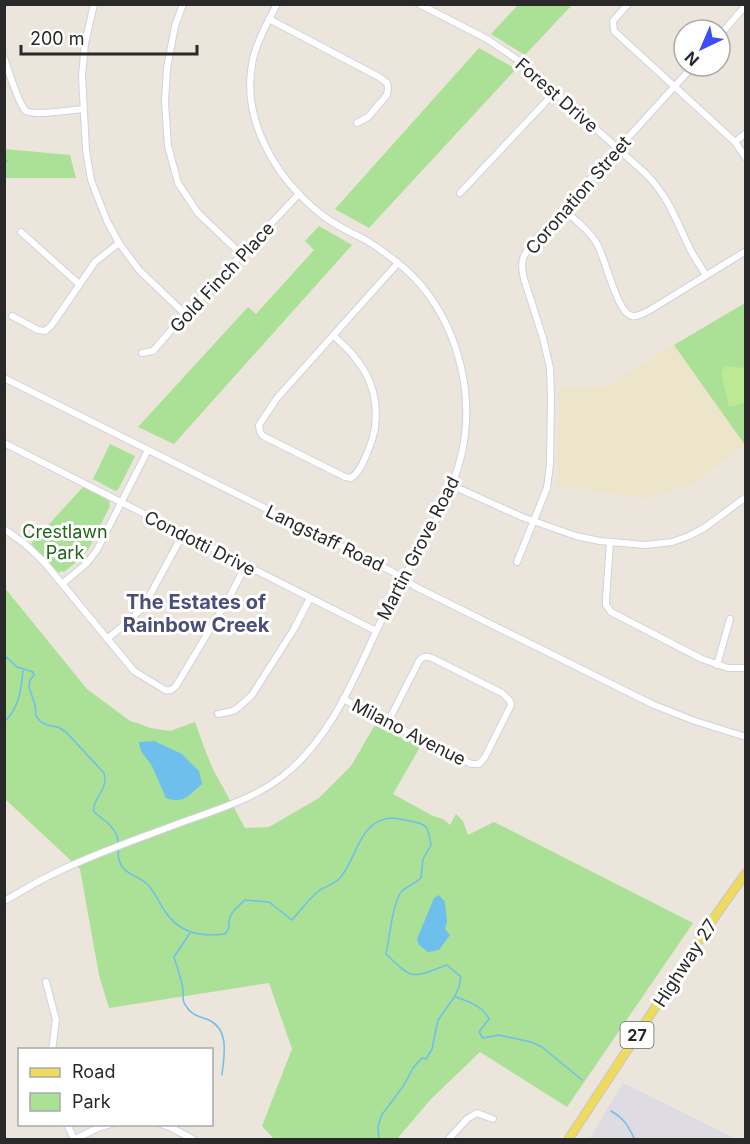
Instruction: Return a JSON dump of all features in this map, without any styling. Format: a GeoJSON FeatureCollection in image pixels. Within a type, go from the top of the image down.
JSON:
{"type":"FeatureCollection","features":[{"type":"Feature","properties":{"kind":"main road","name":"Highway 27"},"geometry":{"type":"LineString","coordinates":[[568,1140],[745,873]]}},
{"type":"Feature","properties":{"kind":"street"},"geometry":{"type":"LineString","coordinates":[[94,4],[85,43],[82,76],[86,150],[91,180],[107,221],[119,243],[139,270],[186,314]]}},
{"type":"Feature","properties":{"kind":"street"},"geometry":{"type":"LineString","coordinates":[[183,4],[175,26],[167,68],[165,102],[168,146],[178,183],[198,213],[242,255]]}},
{"type":"Feature","properties":{"kind":"street","name":"Martin Grove Road"},"geometry":{"type":"LineString","coordinates":[[4,901],[52,874],[96,855],[254,794],[280,779],[293,768],[326,730],[413,563],[456,474],[466,425],[466,398],[459,360],[448,329],[434,302],[398,263],[378,248],[323,216],[298,194],[284,178],[268,152],[256,121],[252,104],[251,73],[254,56],[277,4]]}},
{"type":"Feature","properties":{"kind":"street","name":"Forest Drive"},"geometry":{"type":"LineString","coordinates":[[419,4],[487,39],[525,65],[652,179],[672,208],[692,253],[706,275]]}},
{"type":"Feature","properties":{"kind":"street"},"geometry":{"type":"LineString","coordinates":[[628,4],[612,21],[614,31],[735,142],[746,158]]}},
{"type":"Feature","properties":{"kind":"street"},"geometry":{"type":"LineString","coordinates":[[732,21],[746,5]]}},
{"type":"Feature","properties":{"kind":"street"},"geometry":{"type":"LineString","coordinates":[[269,19],[387,83],[387,95],[368,117],[357,123]]}},
{"type":"Feature","properties":{"kind":"street"},"geometry":{"type":"LineString","coordinates":[[4,58],[25,111],[34,114],[83,109]]}},
{"type":"Feature","properties":{"kind":"street","name":"Coronation Street"},"geometry":{"type":"LineString","coordinates":[[534,521],[549,479],[550,379],[547,352],[524,279],[521,263],[524,254],[682,78]]}},
{"type":"Feature","properties":{"kind":"street"},"geometry":{"type":"LineString","coordinates":[[460,193],[555,92]]}},
{"type":"Feature","properties":{"kind":"street"},"geometry":{"type":"LineString","coordinates":[[735,142],[746,133]]}},
{"type":"Feature","properties":{"kind":"street","name":"Gold Finch Place"},"geometry":{"type":"LineString","coordinates":[[142,352],[153,351],[298,194]]}},
{"type":"Feature","properties":{"kind":"street"},"geometry":{"type":"LineString","coordinates":[[563,209],[595,240],[615,293],[627,314],[633,316],[641,315],[746,251]]}},
{"type":"Feature","properties":{"kind":"street"},"geometry":{"type":"LineString","coordinates":[[21,232],[79,284]]}},
{"type":"Feature","properties":{"kind":"street"},"geometry":{"type":"LineString","coordinates":[[12,316],[38,330],[45,331],[51,326],[95,262],[119,243]]}},
{"type":"Feature","properties":{"kind":"street"},"geometry":{"type":"LineString","coordinates":[[333,335],[355,357],[364,370],[373,390],[375,402],[373,439],[358,471],[351,478],[263,436],[259,429],[264,417],[282,392],[333,335],[398,263]]}},
{"type":"Feature","properties":{"kind":"street","name":"Langstaff Road"},"geometry":{"type":"LineString","coordinates":[[4,378],[654,705],[746,737]]}},
{"type":"Feature","properties":{"kind":"street","name":"Condotti Drive"},"geometry":{"type":"LineString","coordinates":[[4,443],[376,631]]}},
{"type":"Feature","properties":{"kind":"street"},"geometry":{"type":"LineString","coordinates":[[62,584],[92,557],[148,450]]}},
{"type":"Feature","properties":{"kind":"street"},"geometry":{"type":"LineString","coordinates":[[452,485],[534,521],[582,538],[655,545],[684,539],[704,528],[746,498]]}},
{"type":"Feature","properties":{"kind":"street"},"geometry":{"type":"LineString","coordinates":[[517,562],[534,521]]}},
{"type":"Feature","properties":{"kind":"street"},"geometry":{"type":"LineString","coordinates":[[4,529],[34,552],[134,671],[165,690],[172,690],[176,686],[246,565]]}},
{"type":"Feature","properties":{"kind":"street"},"geometry":{"type":"LineString","coordinates":[[107,639],[144,606],[183,534]]}},
{"type":"Feature","properties":{"kind":"street"},"geometry":{"type":"LineString","coordinates":[[610,542],[606,599],[608,609],[702,659],[728,668],[746,668]]}},
{"type":"Feature","properties":{"kind":"street"},"geometry":{"type":"LineString","coordinates":[[218,714],[233,711],[252,695],[294,629],[310,598]]}},
{"type":"Feature","properties":{"kind":"street"},"geometry":{"type":"LineString","coordinates":[[717,665],[730,619]]}},
{"type":"Feature","properties":{"kind":"street","name":"Milano Avenue"},"geometry":{"type":"LineString","coordinates":[[343,699],[388,722],[475,765],[485,758],[511,705],[502,693],[427,656],[422,657],[419,661],[388,722]]}},
{"type":"Feature","properties":{"kind":"street"},"geometry":{"type":"LineString","coordinates":[[46,982],[56,1020],[52,1048]]}},
{"type":"Feature","properties":{"kind":"street"},"geometry":{"type":"LineString","coordinates":[[448,1140],[467,1119],[477,1113],[493,1119]]}},
{"type":"Feature","properties":{"kind":"street"},"geometry":{"type":"LineString","coordinates":[[74,1139],[106,1126]]}},
{"type":"Feature","properties":{"kind":"street"},"geometry":{"type":"LineString","coordinates":[[165,1126],[194,1140]]}},
{"type":"Feature","properties":{"kind":"shaded area"},"geometry":{"type":"Polygon","coordinates":[[[674,345],[745,445],[692,484],[645,499],[573,487],[556,488],[559,387],[607,386],[674,345]]]}},
{"type":"Feature","properties":{"kind":"shaded area"},"geometry":{"type":"Polygon","coordinates":[[[623,1083],[736,1139],[589,1140],[623,1083]]]}},
{"type":"Feature","properties":{"kind":"green space"},"geometry":{"type":"Polygon","coordinates":[[[518,5],[572,5],[525,55],[491,34],[518,5]]]}},
{"type":"Feature","properties":{"kind":"green space"},"geometry":{"type":"Polygon","coordinates":[[[479,48],[516,69],[369,228],[335,209],[479,48]]]}},
{"type":"Feature","properties":{"kind":"green space"},"geometry":{"type":"Polygon","coordinates":[[[4,149],[70,155],[76,178],[5,178],[4,149]]]}},
{"type":"Feature","properties":{"kind":"green space"},"geometry":{"type":"Polygon","coordinates":[[[319,226],[352,245],[174,444],[138,427],[248,307],[256,314],[314,250],[305,241],[319,226]]]}},
{"type":"Feature","properties":{"kind":"green space"},"geometry":{"type":"Polygon","coordinates":[[[745,303],[746,444],[745,445],[674,345],[745,303]]]}},
{"type":"Feature","properties":{"kind":"green space"},"geometry":{"type":"Polygon","coordinates":[[[725,366],[745,368],[745,403],[729,407],[721,372],[725,366]]]}},
{"type":"Feature","properties":{"kind":"green space"},"geometry":{"type":"Polygon","coordinates":[[[110,444],[135,456],[118,490],[115,491],[93,479],[110,444]]]}},
{"type":"Feature","properties":{"kind":"green space","name":"Crestlawn Park"},"geometry":{"type":"Polygon","coordinates":[[[83,487],[110,501],[110,506],[88,550],[64,572],[59,573],[31,544],[83,487]]]}},
{"type":"Feature","properties":{"kind":"green space"},"geometry":{"type":"Polygon","coordinates":[[[4,587],[87,689],[130,721],[150,728],[170,731],[195,722],[213,769],[245,828],[269,827],[319,798],[351,766],[375,725],[420,747],[393,794],[443,819],[450,825],[456,814],[463,821],[468,835],[494,822],[693,923],[567,1107],[480,1052],[431,1099],[397,1139],[274,1139],[262,1126],[292,1049],[269,983],[109,1008],[99,975],[80,869],[5,799],[4,587]]]}},
{"type":"Feature","properties":{"kind":"water"},"geometry":{"type":"Polygon","coordinates":[[[154,741],[182,754],[199,771],[202,784],[186,797],[178,800],[166,798],[152,766],[141,751],[139,742],[154,741]]]}},
{"type":"Feature","properties":{"kind":"water"},"geometry":{"type":"Polygon","coordinates":[[[439,895],[445,902],[447,922],[445,929],[450,935],[439,950],[428,952],[419,945],[417,939],[434,898],[439,895]]]}},
{"type":"Feature","properties":{"kind":"waterway"},"geometry":{"type":"LineString","coordinates":[[4,655],[17,667],[33,672],[29,687],[36,716],[41,722],[66,732],[104,773],[103,789],[95,802],[94,812],[113,829],[118,842]]}},
{"type":"Feature","properties":{"kind":"waterway"},"geometry":{"type":"LineString","coordinates":[[4,722],[16,705],[23,671]]}},
{"type":"Feature","properties":{"kind":"waterway"},"geometry":{"type":"LineString","coordinates":[[118,850],[121,865],[149,886],[176,924],[190,932],[216,935],[225,934],[235,909],[245,900],[269,902],[292,920],[316,893],[340,878],[366,832],[381,820],[392,818],[426,827],[431,845],[423,859],[421,878],[404,889],[399,896],[386,954],[408,973],[426,973],[447,965],[461,977],[455,996],[438,1020],[432,1049],[426,1059],[422,1058],[413,1068],[404,1085],[381,1116],[378,1127],[379,1140]]}},
{"type":"Feature","properties":{"kind":"waterway"},"geometry":{"type":"LineString","coordinates":[[190,933],[174,957],[182,985],[183,1000],[191,1012],[216,1024],[220,1030],[224,1044],[222,1075]]}},
{"type":"Feature","properties":{"kind":"waterway"},"geometry":{"type":"LineString","coordinates":[[456,997],[475,1005],[489,1019],[479,1032],[483,1038],[499,1035],[531,1042],[542,1047],[582,1080]]}},
{"type":"Feature","properties":{"kind":"waterway"},"geometry":{"type":"LineString","coordinates":[[611,1111],[626,1123],[635,1140]]}},
{"type":"Feature","properties":{"kind":"district","name":"The Estates of Rainbow Creek"},"geometry":{"type":"Point","coordinates":[196,614]}}]}
